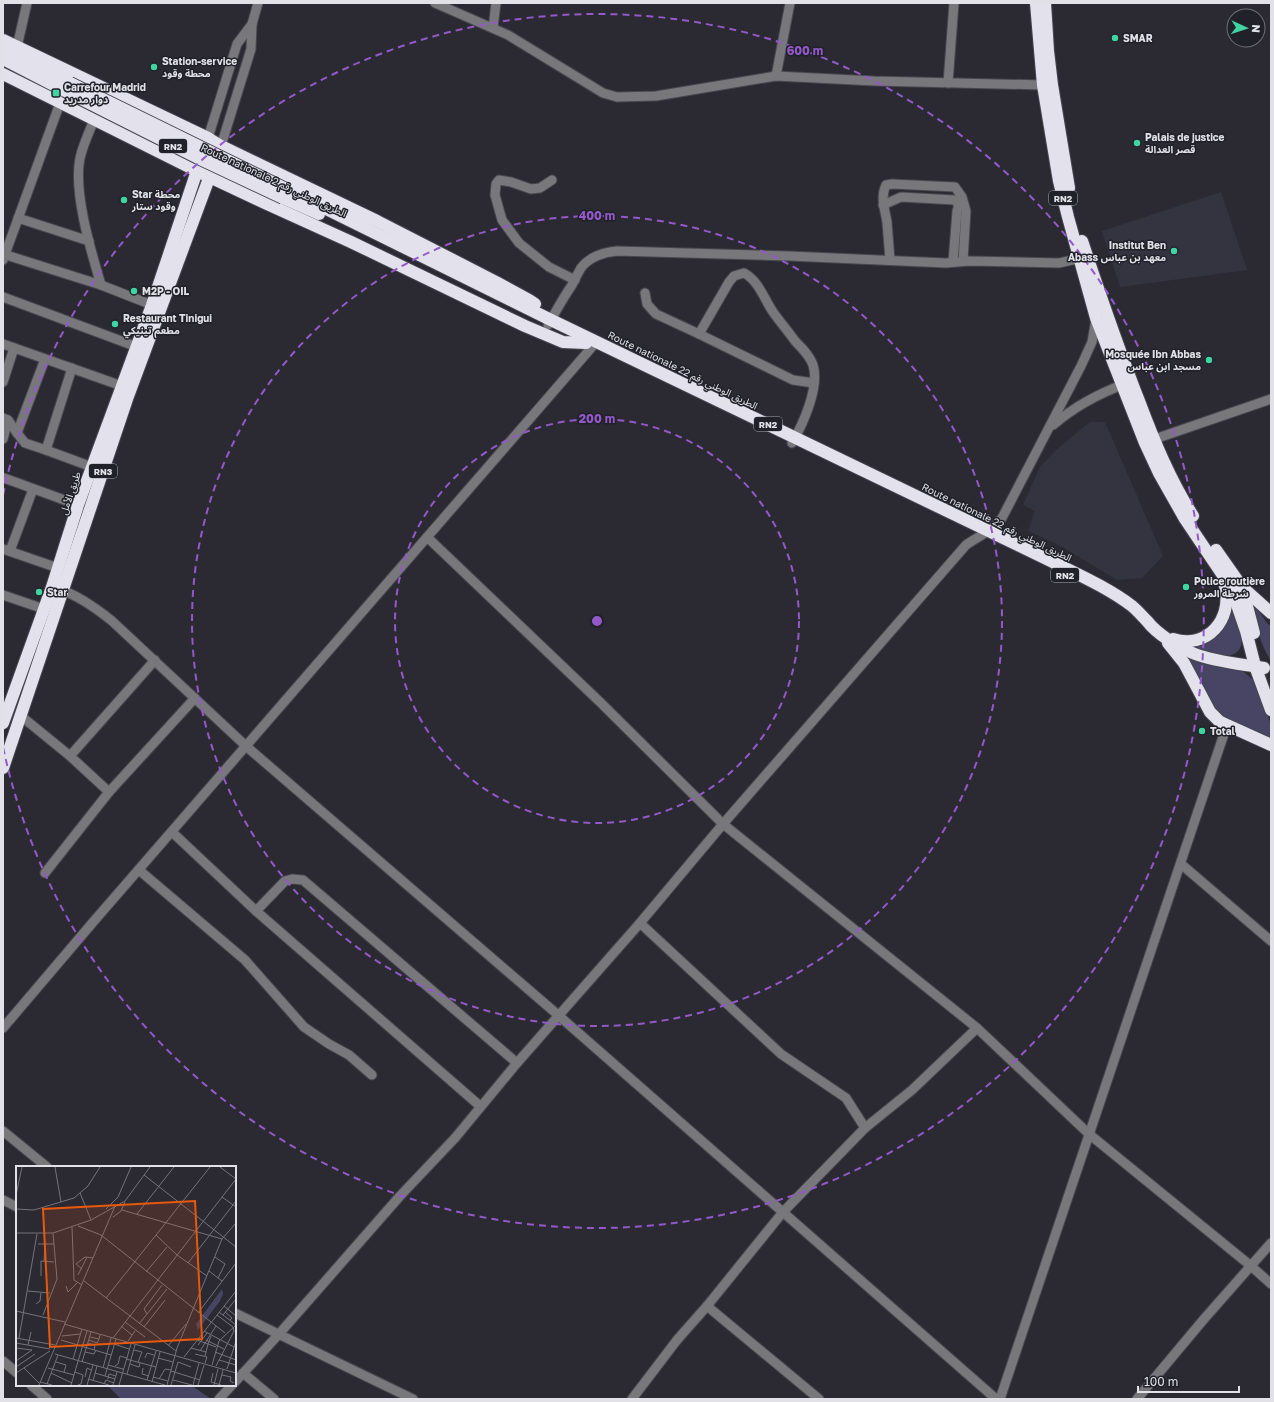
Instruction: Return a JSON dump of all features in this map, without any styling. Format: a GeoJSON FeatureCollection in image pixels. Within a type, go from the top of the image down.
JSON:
{"type":"FeatureCollection","features":[{"type":"Feature","properties":{"kind":"highway","name":"RN2"},"geometry":{"type":"LineString","coordinates":[[1036,3],[1043,85],[1059,181],[1100,314],[1149,441],[1159,473],[1185,519],[1222,574],[1234,596],[1246,631],[1263,668]]}},
{"type":"Feature","properties":{"kind":"highway","name":"RN2"},"geometry":{"type":"LineString","coordinates":[[1045,3],[1052,85],[1067,178],[1083,258]]}},
{"type":"Feature","properties":{"kind":"highway"},"geometry":{"type":"LineString","coordinates":[[3,40],[208,138],[221,146],[377,221],[496,282],[529,300],[541,310],[552,323]]}},
{"type":"Feature","properties":{"kind":"highway","name":"RN2"},"geometry":{"type":"LineString","coordinates":[[3,50],[67,87]]}},
{"type":"Feature","properties":{"kind":"highway","name":"RN2"},"geometry":{"type":"LineString","coordinates":[[3,59],[67,87]]}},
{"type":"Feature","properties":{"kind":"highway"},"geometry":{"type":"LineString","coordinates":[[3,74],[211,177],[351,242],[524,326],[563,342],[589,345]]}},
{"type":"Feature","properties":{"kind":"highway","name":"Route nationale الطريق الوطني رقم 2"},"geometry":{"type":"LineString","coordinates":[[67,87],[433,265]]}},
{"type":"Feature","properties":{"kind":"highway","name":"RN3"},"geometry":{"type":"LineString","coordinates":[[197,170],[208,138]]}},
{"type":"Feature","properties":{"kind":"highway","name":"RN3"},"geometry":{"type":"LineString","coordinates":[[3,768],[21,716],[58,589],[198,206],[211,177],[221,146]]}},
{"type":"Feature","properties":{"kind":"highway","name":"طريق الأمل"},"geometry":{"type":"LineString","coordinates":[[3,723],[44,609],[58,589],[58,568],[78,505],[164,272],[197,170]]}},
{"type":"Feature","properties":{"kind":"highway","name":"Route nationale 22 الطريق الوطني رقم"},"geometry":{"type":"LineString","coordinates":[[433,265],[984,533],[1108,590],[1140,612],[1147,622],[1162,634]]}},
{"type":"Feature","properties":{"kind":"highway","name":"Route nationale 22 الطريق الوطني رقم"},"geometry":{"type":"LineString","coordinates":[[552,323],[589,345],[793,440]]}},
{"type":"Feature","properties":{"kind":"highway","name":"RN2"},"geometry":{"type":"LineString","coordinates":[[1149,441],[1166,467],[1192,515],[1242,587],[1263,668]]}},
{"type":"Feature","properties":{"kind":"highway"},"geometry":{"type":"LineString","coordinates":[[1162,634],[1178,641],[1192,641],[1206,636],[1217,627],[1226,607],[1226,593],[1222,574]]}},
{"type":"Feature","properties":{"kind":"highway"},"geometry":{"type":"LineString","coordinates":[[1242,587],[1271,613]]}},
{"type":"Feature","properties":{"kind":"highway","name":"RN2"},"geometry":{"type":"LineString","coordinates":[[1162,634],[1181,647],[1195,654],[1263,668]]}},
{"type":"Feature","properties":{"kind":"highway","name":"RN2"},"geometry":{"type":"LineString","coordinates":[[1162,634],[1184,663],[1210,712],[1227,725],[1271,745]]}},
{"type":"Feature","properties":{"kind":"highway"},"geometry":{"type":"LineString","coordinates":[[1263,668],[1271,689]]}},
{"type":"Feature","properties":{"kind":"highway"},"geometry":{"type":"LineString","coordinates":[[1263,668],[1271,710]]}},
{"type":"Feature","properties":{"kind":"street"},"geometry":{"type":"LineString","coordinates":[[17,47],[27,3]]}},
{"type":"Feature","properties":{"kind":"street","name":"RN3"},"geometry":{"type":"LineString","coordinates":[[221,146],[252,49],[252,24],[258,3]]}},
{"type":"Feature","properties":{"kind":"street"},"geometry":{"type":"LineString","coordinates":[[436,3],[508,35],[603,93],[617,97],[656,96],[776,76],[874,81],[1043,85]]}},
{"type":"Feature","properties":{"kind":"street"},"geometry":{"type":"LineString","coordinates":[[493,28],[496,3]]}},
{"type":"Feature","properties":{"kind":"street"},"geometry":{"type":"LineString","coordinates":[[776,76],[790,3]]}},
{"type":"Feature","properties":{"kind":"street"},"geometry":{"type":"LineString","coordinates":[[948,83],[954,3]]}},
{"type":"Feature","properties":{"kind":"street","name":"RN3"},"geometry":{"type":"LineString","coordinates":[[208,138],[237,44],[252,24]]}},
{"type":"Feature","properties":{"kind":"street"},"geometry":{"type":"LineString","coordinates":[[60,103],[4,256],[101,285],[152,305]]}},
{"type":"Feature","properties":{"kind":"street"},"geometry":{"type":"LineString","coordinates":[[94,120],[80,158],[79,173],[81,200],[89,241],[101,285]]}},
{"type":"Feature","properties":{"kind":"street"},"geometry":{"type":"LineString","coordinates":[[552,180],[540,188],[532,189],[512,182],[499,180],[496,184],[495,195],[502,220],[519,243],[549,267],[573,282]]}},
{"type":"Feature","properties":{"kind":"street"},"geometry":{"type":"LineString","coordinates":[[890,260],[883,205],[884,190],[886,186],[892,184],[955,187],[960,201],[966,211],[963,261]]}},
{"type":"Feature","properties":{"kind":"street"},"geometry":{"type":"LineString","coordinates":[[883,205],[901,197],[960,201]]}},
{"type":"Feature","properties":{"kind":"street"},"geometry":{"type":"LineString","coordinates":[[953,262],[957,211],[960,201]]}},
{"type":"Feature","properties":{"kind":"street"},"geometry":{"type":"LineString","coordinates":[[18,218],[89,241]]}},
{"type":"Feature","properties":{"kind":"street"},"geometry":{"type":"LineString","coordinates":[[552,323],[570,292],[573,282],[582,267],[587,262],[607,252],[789,256],[953,262],[1059,263],[1083,258]]}},
{"type":"Feature","properties":{"kind":"street"},"geometry":{"type":"LineString","coordinates":[[699,334],[734,276],[744,273],[753,279],[781,322],[808,356],[813,365],[813,391],[803,422],[793,440]]}},
{"type":"Feature","properties":{"kind":"street"},"geometry":{"type":"LineString","coordinates":[[645,293],[647,304],[656,314],[793,380],[814,383]]}},
{"type":"Feature","properties":{"kind":"street"},"geometry":{"type":"LineString","coordinates":[[3,298],[137,348]]}},
{"type":"Feature","properties":{"kind":"street"},"geometry":{"type":"LineString","coordinates":[[236,1381],[400,1196],[455,1138],[480,1106],[558,1015],[640,923],[723,824],[966,545],[984,533],[1002,518],[1008,510],[1088,352],[1100,314]]}},
{"type":"Feature","properties":{"kind":"street"},"geometry":{"type":"LineString","coordinates":[[3,344],[122,386]]}},
{"type":"Feature","properties":{"kind":"street"},"geometry":{"type":"LineString","coordinates":[[3,1028],[427,537],[589,345]]}},
{"type":"Feature","properties":{"kind":"street"},"geometry":{"type":"LineString","coordinates":[[3,382],[14,348]]}},
{"type":"Feature","properties":{"kind":"street"},"geometry":{"type":"LineString","coordinates":[[17,433],[45,359]]}},
{"type":"Feature","properties":{"kind":"street"},"geometry":{"type":"LineString","coordinates":[[46,450],[72,368]]}},
{"type":"Feature","properties":{"kind":"street"},"geometry":{"type":"LineString","coordinates":[[1049,429],[1074,409],[1126,383]]}},
{"type":"Feature","properties":{"kind":"street"},"geometry":{"type":"LineString","coordinates":[[1149,441],[1271,399]]}},
{"type":"Feature","properties":{"kind":"street"},"geometry":{"type":"LineString","coordinates":[[6,419],[25,442],[92,467]]}},
{"type":"Feature","properties":{"kind":"street"},"geometry":{"type":"LineString","coordinates":[[3,439],[6,419]]}},
{"type":"Feature","properties":{"kind":"street"},"geometry":{"type":"LineString","coordinates":[[3,479],[33,488],[78,505]]}},
{"type":"Feature","properties":{"kind":"street"},"geometry":{"type":"LineString","coordinates":[[33,488],[6,550],[58,568]]}},
{"type":"Feature","properties":{"kind":"street"},"geometry":{"type":"LineString","coordinates":[[427,537],[607,709],[723,824],[977,1028],[1089,1134],[1271,1284]]}},
{"type":"Feature","properties":{"kind":"street"},"geometry":{"type":"LineString","coordinates":[[58,589],[95,607],[112,621],[246,747],[558,1015],[996,1399]]}},
{"type":"Feature","properties":{"kind":"street"},"geometry":{"type":"LineString","coordinates":[[3,595],[44,609]]}},
{"type":"Feature","properties":{"kind":"street"},"geometry":{"type":"LineString","coordinates":[[70,756],[155,660]]}},
{"type":"Feature","properties":{"kind":"street"},"geometry":{"type":"LineString","coordinates":[[45,873],[109,792],[195,698]]}},
{"type":"Feature","properties":{"kind":"street"},"geometry":{"type":"LineString","coordinates":[[21,716],[70,756],[109,792]]}},
{"type":"Feature","properties":{"kind":"street"},"geometry":{"type":"LineString","coordinates":[[1000,1399],[1227,725]]}},
{"type":"Feature","properties":{"kind":"street"},"geometry":{"type":"LineString","coordinates":[[172,832],[256,911],[480,1106]]}},
{"type":"Feature","properties":{"kind":"street"},"geometry":{"type":"LineString","coordinates":[[1181,864],[1271,942]]}},
{"type":"Feature","properties":{"kind":"street"},"geometry":{"type":"LineString","coordinates":[[139,870],[245,960],[304,1027],[329,1044],[349,1054],[372,1075]]}},
{"type":"Feature","properties":{"kind":"street"},"geometry":{"type":"LineString","coordinates":[[256,911],[285,881],[292,879],[303,880],[517,1063]]}},
{"type":"Feature","properties":{"kind":"street"},"geometry":{"type":"LineString","coordinates":[[640,923],[781,1054],[846,1098],[865,1128]]}},
{"type":"Feature","properties":{"kind":"street"},"geometry":{"type":"LineString","coordinates":[[632,1399],[676,1340],[707,1306],[783,1212],[865,1128],[912,1090],[977,1028]]}},
{"type":"Feature","properties":{"kind":"street"},"geometry":{"type":"LineString","coordinates":[[3,1131],[45,1166]]}},
{"type":"Feature","properties":{"kind":"street"},"geometry":{"type":"LineString","coordinates":[[3,1200],[16,1206]]}},
{"type":"Feature","properties":{"kind":"street"},"geometry":{"type":"LineString","coordinates":[[1137,1399],[1271,1243]]}},
{"type":"Feature","properties":{"kind":"street"},"geometry":{"type":"LineString","coordinates":[[707,1306],[819,1399]]}},
{"type":"Feature","properties":{"kind":"street"},"geometry":{"type":"LineString","coordinates":[[236,1313],[413,1399]]}},
{"type":"Feature","properties":{"kind":"street"},"geometry":{"type":"LineString","coordinates":[[3,1361],[16,1372]]}},
{"type":"Feature","properties":{"kind":"street"},"geometry":{"type":"LineString","coordinates":[[243,1373],[274,1399]]}},
{"type":"Feature","properties":{"kind":"street"},"geometry":{"type":"LineString","coordinates":[[32,1386],[47,1399]]}},
{"type":"Feature","properties":{"kind":"street"},"geometry":{"type":"LineString","coordinates":[[219,1399],[231,1386]]}},
{"type":"Feature","properties":{"kind":"shaded area","name":"Institut Ben Abass معهد بن عباس"},"geometry":{"type":"Polygon","coordinates":[[[1221,192],[1247,270],[1120,287],[1102,231],[1221,192]]]}},
{"type":"Feature","properties":{"kind":"shaded area"},"geometry":{"type":"Polygon","coordinates":[[[1090,422],[1105,422],[1163,556],[1142,578],[1117,580],[1061,546],[1028,531],[1035,511],[1023,505],[1040,467],[1056,450],[1090,422]]]}},
{"type":"Feature","properties":{"kind":"shaded area"},"geometry":{"type":"Polygon","coordinates":[[[1251,600],[1267,623],[1271,626],[1271,661],[1260,639],[1251,600]]]}},
{"type":"Feature","properties":{"kind":"shaded area"},"geometry":{"type":"Polygon","coordinates":[[[1232,606],[1242,639],[1240,648],[1236,653],[1224,656],[1217,655],[1191,646],[1232,606]]]}},
{"type":"Feature","properties":{"kind":"shaded area"},"geometry":{"type":"Polygon","coordinates":[[[1183,655],[1205,664],[1244,672],[1253,680],[1271,724],[1271,740],[1219,713],[1211,703],[1198,675],[1183,655]]]}},
{"type":"Feature","properties":{"kind":"shaded area"},"geometry":{"type":"Polygon","coordinates":[[[108,1386],[192,1386],[211,1399],[121,1399],[108,1386]]]}},
{"type":"Feature","properties":{"kind":"place","name":"SMAR"},"geometry":{"type":"Point","coordinates":[1115,38]}},
{"type":"Feature","properties":{"kind":"place","name":"Station-service محطة وقود"},"geometry":{"type":"Point","coordinates":[154,67]}},
{"type":"Feature","properties":{"kind":"place","name":"Carrefour Madrid دوار مدريد"},"geometry":{"type":"Point","coordinates":[56,93]}},
{"type":"Feature","properties":{"kind":"place","name":"Palais de justice قصر العدالة"},"geometry":{"type":"Point","coordinates":[1137,143]}},
{"type":"Feature","properties":{"kind":"place","name":"Star محطة وقود ستار"},"geometry":{"type":"Point","coordinates":[124,200]}},
{"type":"Feature","properties":{"kind":"place","name":"Institut Ben Abass معهد بن عباس"},"geometry":{"type":"Point","coordinates":[1174,251]}},
{"type":"Feature","properties":{"kind":"place","name":"M2P - OIL"},"geometry":{"type":"Point","coordinates":[134,291]}},
{"type":"Feature","properties":{"kind":"place","name":"Restaurant Tinigui مطعم تينيكي"},"geometry":{"type":"Point","coordinates":[115,324]}},
{"type":"Feature","properties":{"kind":"place","name":"Mosquée Ibn Abbas مسجد ابن عباس"},"geometry":{"type":"Point","coordinates":[1209,360]}},
{"type":"Feature","properties":{"kind":"place","name":"Police routière شرطة المرور"},"geometry":{"type":"Point","coordinates":[1186,587]}},
{"type":"Feature","properties":{"kind":"place","name":"Star"},"geometry":{"type":"Point","coordinates":[39,592]}},
{"type":"Feature","properties":{"kind":"place","name":"Total"},"geometry":{"type":"Point","coordinates":[1202,731]}}]}
